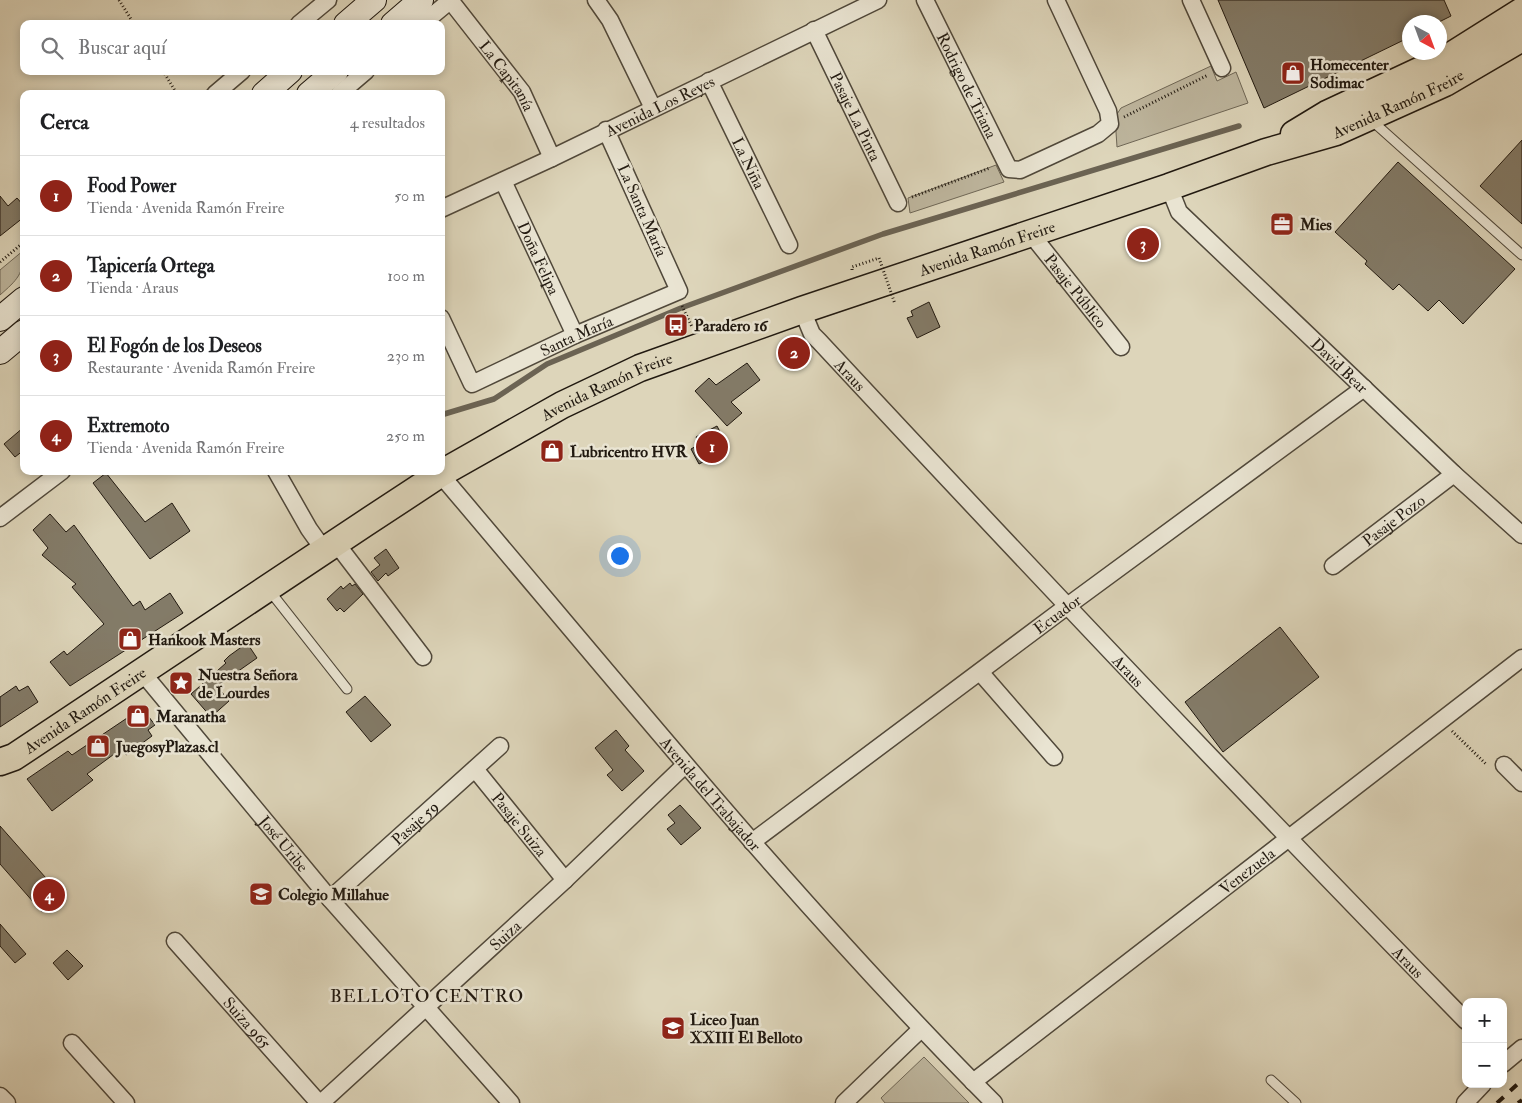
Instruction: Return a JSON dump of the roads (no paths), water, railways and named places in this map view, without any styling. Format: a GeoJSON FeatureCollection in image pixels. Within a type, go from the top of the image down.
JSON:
{"type":"FeatureCollection","features":[{"type":"Feature","properties":{"kind":"main road"},"geometry":{"type":"LineString","coordinates":[[351,20],[374,0]]}},
{"type":"Feature","properties":{"kind":"main road"},"geometry":{"type":"LineString","coordinates":[[398,20],[421,0]]}},
{"type":"Feature","properties":{"kind":"main road","name":"Avenida Ramón Freire"},"geometry":{"type":"LineString","coordinates":[[1266,152],[1327,114],[1449,57],[1522,11]]}},
{"type":"Feature","properties":{"kind":"main road","name":"Avenida Ramón Freire"},"geometry":{"type":"LineString","coordinates":[[445,471],[562,405],[640,368],[802,310],[1032,234],[1266,152],[1336,132],[1445,82],[1522,38]]}},
{"type":"Feature","properties":{"kind":"main road"},"geometry":{"type":"LineString","coordinates":[[314,90],[331,75]]}},
{"type":"Feature","properties":{"kind":"main road"},"geometry":{"type":"LineString","coordinates":[[270,90],[285,80]]}},
{"type":"Feature","properties":{"kind":"main road"},"geometry":{"type":"LineString","coordinates":[[0,319],[20,302]]}},
{"type":"Feature","properties":{"kind":"main road"},"geometry":{"type":"LineString","coordinates":[[0,352],[20,335]]}},
{"type":"Feature","properties":{"kind":"main road","name":"Avenida Ramón Freire"},"geometry":{"type":"LineString","coordinates":[[5,764],[141,671],[438,475]]}},
{"type":"Feature","properties":{"kind":"street"},"geometry":{"type":"LineString","coordinates":[[304,20],[328,0]]}},
{"type":"Feature","properties":{"kind":"street"},"geometry":{"type":"LineString","coordinates":[[427,20],[450,0]]}},
{"type":"Feature","properties":{"kind":"street","name":"La Capitanía"},"geometry":{"type":"LineString","coordinates":[[450,0],[522,92],[552,158]]}},
{"type":"Feature","properties":{"kind":"street"},"geometry":{"type":"LineString","coordinates":[[596,0],[610,20],[653,108]]}},
{"type":"Feature","properties":{"kind":"street","name":"Avenida Los Reyes"},"geometry":{"type":"LineString","coordinates":[[445,207],[552,158],[606,130],[878,0]]}},
{"type":"Feature","properties":{"kind":"street","name":"Rodrigo de Triana"},"geometry":{"type":"LineString","coordinates":[[925,0],[1007,166],[1020,170],[1098,134],[1110,124],[1108,111],[1056,0]]}},
{"type":"Feature","properties":{"kind":"street"},"geometry":{"type":"LineString","coordinates":[[1191,0],[1222,68]]}},
{"type":"Feature","properties":{"kind":"street","name":"Pasaje La Pinta"},"geometry":{"type":"LineString","coordinates":[[814,30],[898,203]]}},
{"type":"Feature","properties":{"kind":"street"},"geometry":{"type":"LineString","coordinates":[[220,90],[237,75]]}},
{"type":"Feature","properties":{"kind":"street"},"geometry":{"type":"LineString","coordinates":[[344,90],[361,75]]}},
{"type":"Feature","properties":{"kind":"street","name":"La Niña"},"geometry":{"type":"LineString","coordinates":[[709,81],[789,245]]}},
{"type":"Feature","properties":{"kind":"street","name":"La Santa María"},"geometry":{"type":"LineString","coordinates":[[606,130],[680,296]]}},
{"type":"Feature","properties":{"kind":"street","name":"Doña Felipa"},"geometry":{"type":"LineString","coordinates":[[503,181],[575,335]]}},
{"type":"Feature","properties":{"kind":"street","name":"David Bear"},"geometry":{"type":"LineString","coordinates":[[1169,187],[1179,212],[1454,474],[1522,535]]}},
{"type":"Feature","properties":{"kind":"street","name":"Pasaje Público"},"geometry":{"type":"LineString","coordinates":[[1032,234],[1121,347]]}},
{"type":"Feature","properties":{"kind":"street","name":"Santa María"},"geometry":{"type":"LineString","coordinates":[[445,327],[472,384],[575,335],[680,296]]}},
{"type":"Feature","properties":{"kind":"street","name":"Araus"},"geometry":{"type":"LineString","coordinates":[[802,310],[812,334],[1066,607],[1289,840],[1462,1017]]}},
{"type":"Feature","properties":{"kind":"street","name":"Ecuador"},"geometry":{"type":"LineString","coordinates":[[752,842],[1066,607],[1364,388]]}},
{"type":"Feature","properties":{"kind":"street","name":"Pasaje Pozo"},"geometry":{"type":"LineString","coordinates":[[1333,566],[1454,474]]}},
{"type":"Feature","properties":{"kind":"street"},"geometry":{"type":"LineString","coordinates":[[0,518],[57,475]]}},
{"type":"Feature","properties":{"kind":"street"},"geometry":{"type":"LineString","coordinates":[[282,475],[330,547],[424,657]]}},
{"type":"Feature","properties":{"kind":"street","name":"Avenida del Trabajador"},"geometry":{"type":"LineString","coordinates":[[441,475],[752,842],[921,1030],[994,1103]]}},
{"type":"Feature","properties":{"kind":"street","name":"Venezuela"},"geometry":{"type":"LineString","coordinates":[[973,1082],[1289,840],[1522,658]]}},
{"type":"Feature","properties":{"kind":"street","name":"José Uribe"},"geometry":{"type":"LineString","coordinates":[[141,671],[330,899],[511,1103]]}},
{"type":"Feature","properties":{"kind":"street"},"geometry":{"type":"LineString","coordinates":[[980,672],[1054,757]]}},
{"type":"Feature","properties":{"kind":"street","name":"Pasaje 59"},"geometry":{"type":"LineString","coordinates":[[330,899],[500,746]]}},
{"type":"Feature","properties":{"kind":"street","name":"Suiza"},"geometry":{"type":"LineString","coordinates":[[320,1103],[426,1009],[685,765]]}},
{"type":"Feature","properties":{"kind":"street"},"geometry":{"type":"LineString","coordinates":[[1504,765],[1522,783]]}},
{"type":"Feature","properties":{"kind":"street","name":"Pasaje Suiza"},"geometry":{"type":"LineString","coordinates":[[476,769],[565,880]]}},
{"type":"Feature","properties":{"kind":"street","name":"Suiza 965"},"geometry":{"type":"LineString","coordinates":[[175,942],[320,1103]]}},
{"type":"Feature","properties":{"kind":"street"},"geometry":{"type":"LineString","coordinates":[[844,1103],[921,1030]]}},
{"type":"Feature","properties":{"kind":"street"},"geometry":{"type":"LineString","coordinates":[[72,1043],[126,1103]]}},
{"type":"Feature","properties":{"kind":"street"},"geometry":{"type":"LineString","coordinates":[[1507,1060],[1522,1048]]}},
{"type":"Feature","properties":{"kind":"street"},"geometry":{"type":"LineString","coordinates":[[1464,1103],[1479,1088]]}},
{"type":"Feature","properties":{"kind":"street"},"geometry":{"type":"LineString","coordinates":[[0,1096],[6,1103]]}},
{"type":"Feature","properties":{"kind":"lane"},"geometry":{"type":"LineString","coordinates":[[1368,118],[1522,255]]}},
{"type":"Feature","properties":{"kind":"lane"},"geometry":{"type":"LineString","coordinates":[[268,588],[347,689]]}},
{"type":"Feature","properties":{"kind":"lane"},"geometry":{"type":"LineString","coordinates":[[1271,1080],[1296,1103]]}},
{"type":"Feature","properties":{"kind":"waterway"},"geometry":{"type":"LineString","coordinates":[[445,414],[494,399],[547,364],[681,308],[883,234],[1239,126]]}},
{"type":"Feature","properties":{"kind":"railway"},"geometry":{"type":"LineString","coordinates":[[1497,1103],[1522,1080]]}},
{"type":"Feature","properties":{"kind":"railway"},"geometry":{"type":"LineString","coordinates":[[1518,1103],[1522,1100]]}},
{"type":"Feature","properties":{"kind":"place","name":"Homecenter Sodimac"},"geometry":{"type":"Point","coordinates":[1293,73]}},
{"type":"Feature","properties":{"kind":"place","name":"Mies"},"geometry":{"type":"Point","coordinates":[1282,224]}},
{"type":"Feature","properties":{"kind":"place","name":"El Fogón de los Deseos"},"geometry":{"type":"Point","coordinates":[1143,244]}},
{"type":"Feature","properties":{"kind":"place","name":"Paradero 16"},"geometry":{"type":"Point","coordinates":[676,325]}},
{"type":"Feature","properties":{"kind":"place","name":"Tapicería Ortega"},"geometry":{"type":"Point","coordinates":[794,353]}},
{"type":"Feature","properties":{"kind":"place","name":"Food Power"},"geometry":{"type":"Point","coordinates":[712,447]}},
{"type":"Feature","properties":{"kind":"place","name":"Lubricentro HVR"},"geometry":{"type":"Point","coordinates":[552,451]}},
{"type":"Feature","properties":{"kind":"place","name":"Hankook Masters"},"geometry":{"type":"Point","coordinates":[130,639]}},
{"type":"Feature","properties":{"kind":"place","name":"Nuestra Señora de Lourdes"},"geometry":{"type":"Point","coordinates":[181,683]}},
{"type":"Feature","properties":{"kind":"place","name":"Maranatha"},"geometry":{"type":"Point","coordinates":[138,716]}},
{"type":"Feature","properties":{"kind":"place","name":"JuegosyPlazas.cl"},"geometry":{"type":"Point","coordinates":[98,746]}},
{"type":"Feature","properties":{"kind":"place","name":"Colegio Millahue"},"geometry":{"type":"Point","coordinates":[261,894]}},
{"type":"Feature","properties":{"kind":"place","name":"Extremoto"},"geometry":{"type":"Point","coordinates":[49,895]}},
{"type":"Feature","properties":{"kind":"place","name":"Liceo Juan XXIII El Belloto"},"geometry":{"type":"Point","coordinates":[673,1028]}},
{"type":"Feature","properties":{"kind":"district","name":"BELLOTO CENTRO"},"geometry":{"type":"Point","coordinates":[427,996]}}]}
